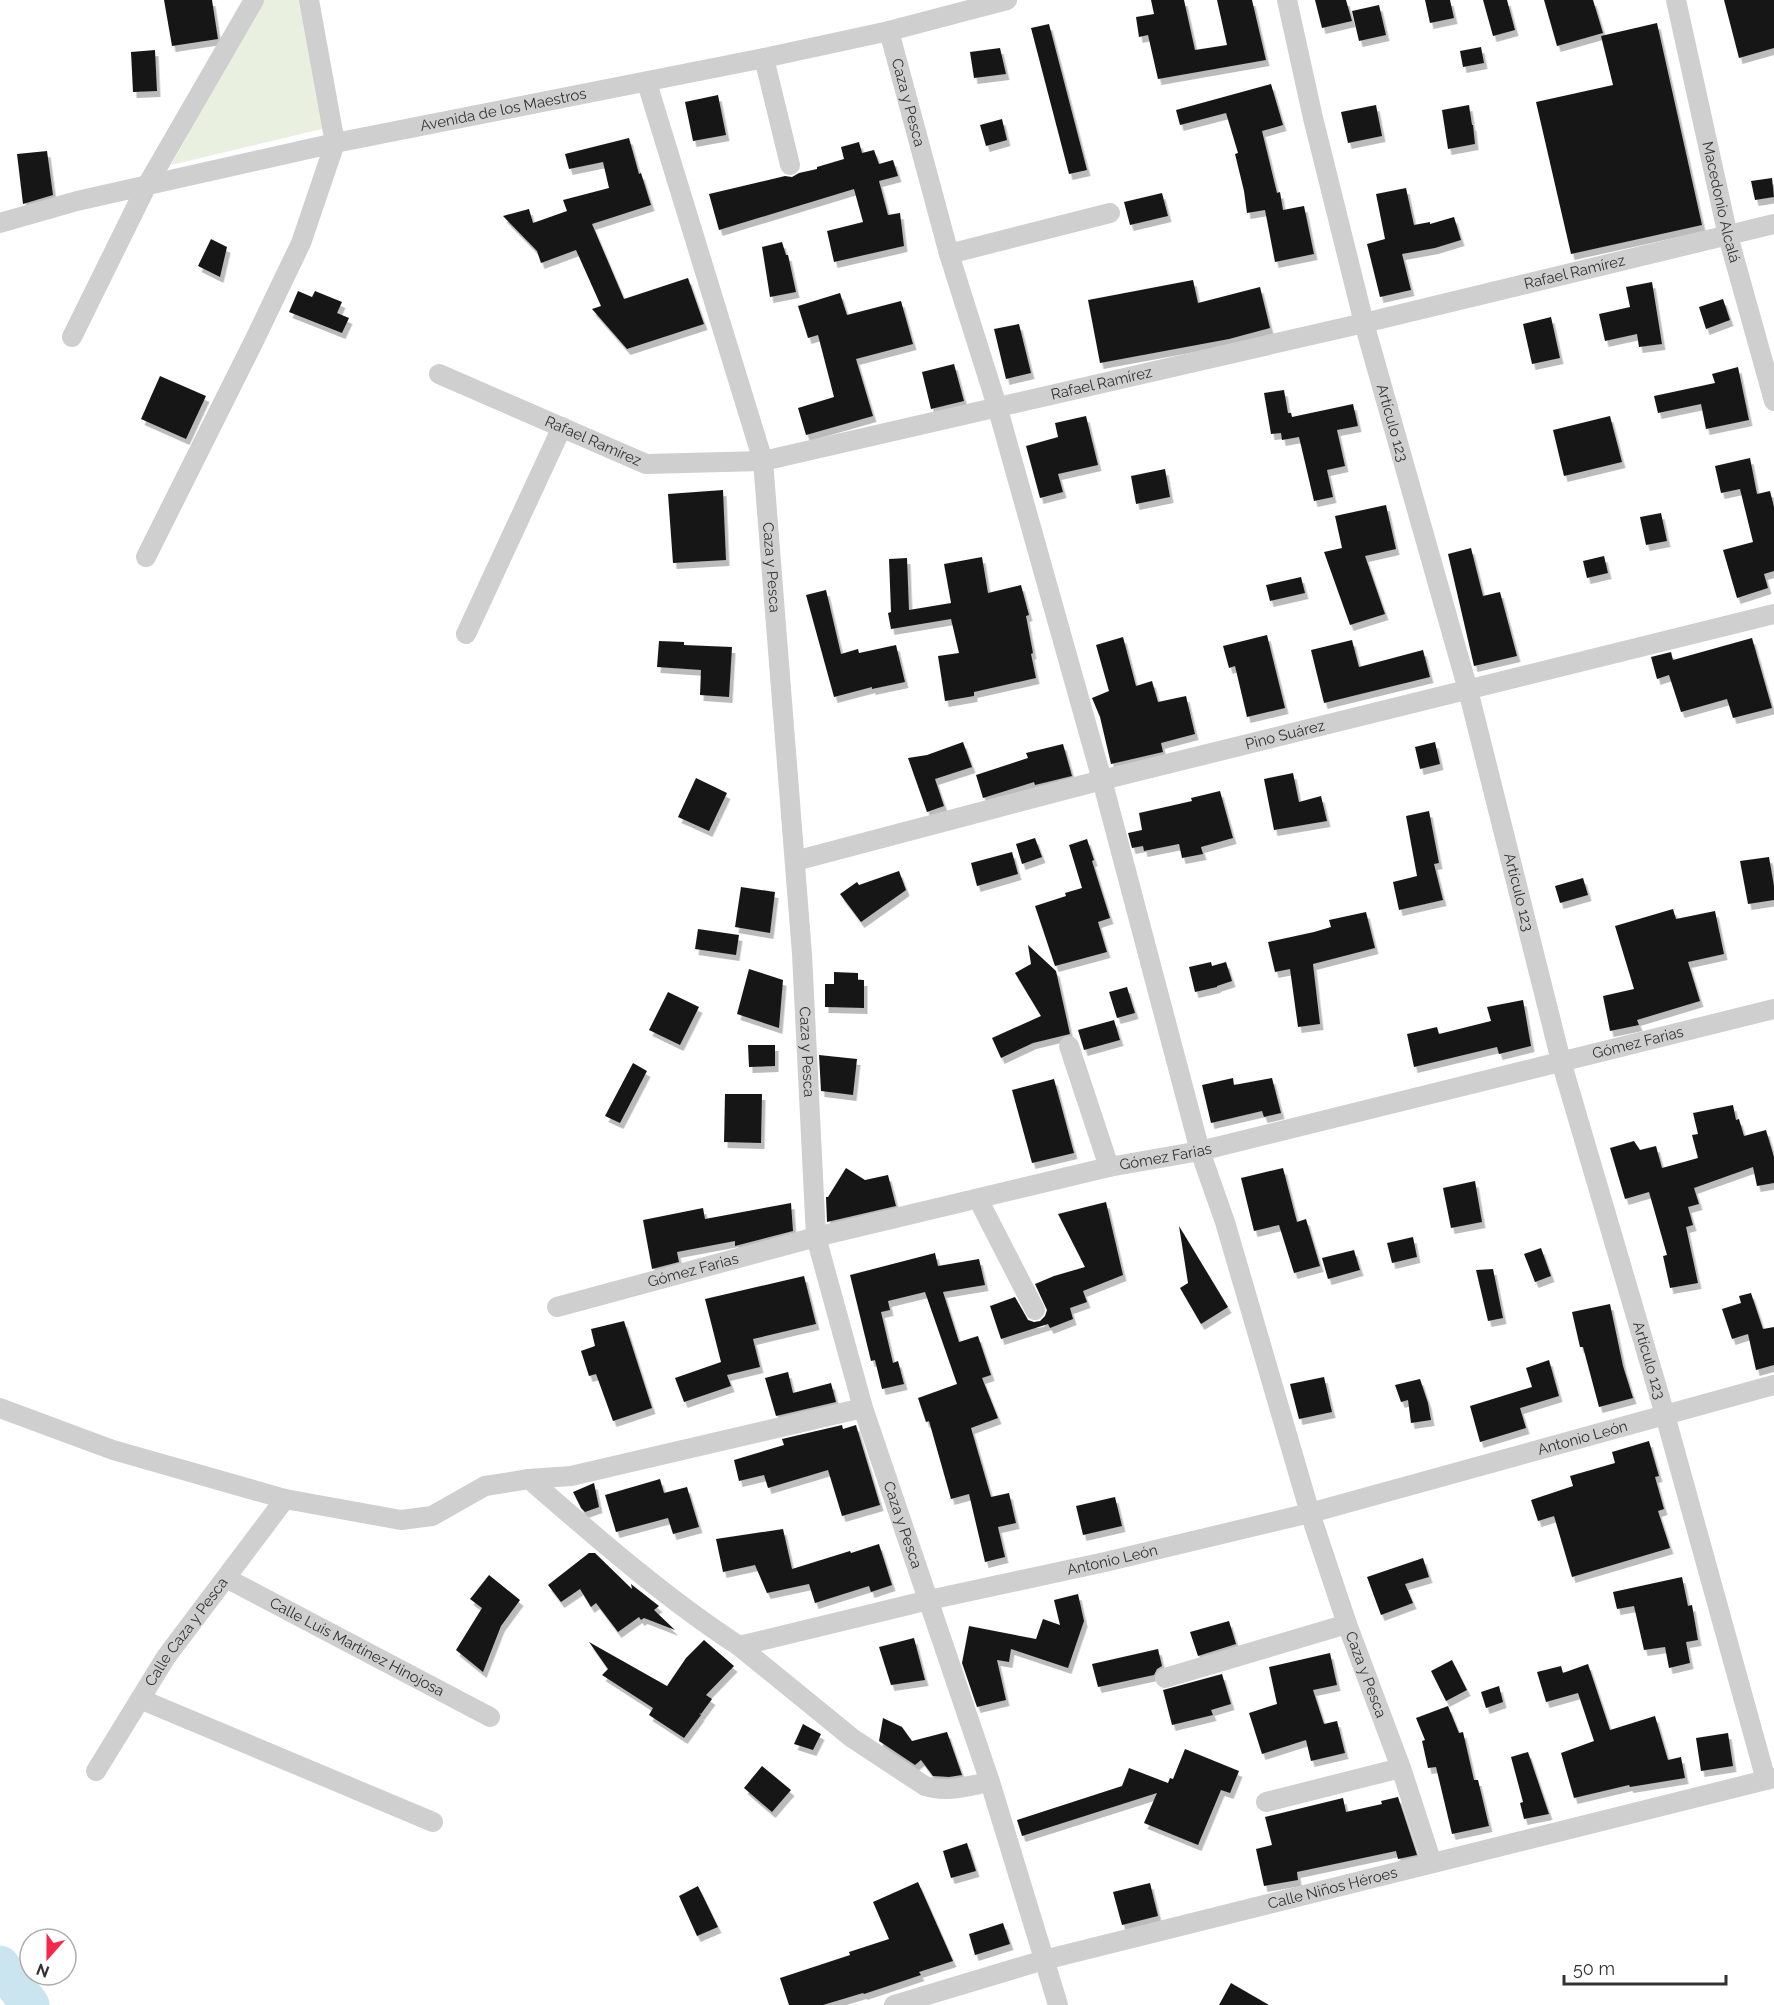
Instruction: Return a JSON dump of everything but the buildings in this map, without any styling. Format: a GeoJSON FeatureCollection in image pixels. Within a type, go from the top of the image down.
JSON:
{"type":"FeatureCollection","features":[{"type":"Feature","properties":{"kind":"street"},"geometry":{"type":"LineString","coordinates":[[72,337],[146,187],[254,0]]}},
{"type":"Feature","properties":{"kind":"street"},"geometry":{"type":"LineString","coordinates":[[146,557],[254,343],[300,243],[335,143],[309,0]]}},
{"type":"Feature","properties":{"kind":"street","name":"Avenida de los Maestros"},"geometry":{"type":"LineString","coordinates":[[0,223],[77,201],[335,143],[764,58],[890,31],[1007,0]]}},
{"type":"Feature","properties":{"kind":"street","name":"Artículo 123"},"geometry":{"type":"LineString","coordinates":[[1287,0],[1313,118],[1364,323],[1468,690],[1561,1061],[1770,1779]]}},
{"type":"Feature","properties":{"kind":"street","name":"Macedonio Alcalá"},"geometry":{"type":"LineString","coordinates":[[1676,0],[1728,236],[1774,401]]}},
{"type":"Feature","properties":{"kind":"street","name":"Caza y Pesca"},"geometry":{"type":"LineString","coordinates":[[890,31],[949,254],[997,406],[1102,780],[1200,1151],[1225,1222],[1310,1514],[1347,1624],[1401,1768],[1432,1863]]}},
{"type":"Feature","properties":{"kind":"street"},"geometry":{"type":"LineString","coordinates":[[764,58],[790,165]]}},
{"type":"Feature","properties":{"kind":"street","name":"Caza y Pesca"},"geometry":{"type":"LineString","coordinates":[[647,82],[763,461],[802,954],[816,1237],[863,1408],[990,1782],[1058,2005]]}},
{"type":"Feature","properties":{"kind":"street"},"geometry":{"type":"LineString","coordinates":[[949,254],[1110,213]]}},
{"type":"Feature","properties":{"kind":"street","name":"Rafael Ramírez"},"geometry":{"type":"LineString","coordinates":[[439,374],[646,464],[763,461],[1364,323],[1774,224]]}},
{"type":"Feature","properties":{"kind":"street"},"geometry":{"type":"LineString","coordinates":[[466,634],[562,428]]}},
{"type":"Feature","properties":{"kind":"street","name":"Pino Suárez"},"geometry":{"type":"LineString","coordinates":[[795,861],[1102,780],[1774,614]]}},
{"type":"Feature","properties":{"kind":"street","name":"Gómez Farias"},"geometry":{"type":"LineString","coordinates":[[557,1307],[816,1237],[1109,1167],[1200,1151],[1774,1009]]}},
{"type":"Feature","properties":{"kind":"street"},"geometry":{"type":"LineString","coordinates":[[1069,1046],[1109,1167]]}},
{"type":"Feature","properties":{"kind":"street"},"geometry":{"type":"LineString","coordinates":[[978,1199],[1035,1310]]}},
{"type":"Feature","properties":{"kind":"street","name":"Antonio León"},"geometry":{"type":"LineString","coordinates":[[739,1646],[929,1600],[1310,1514],[1774,1385]]}},
{"type":"Feature","properties":{"kind":"street"},"geometry":{"type":"LineString","coordinates":[[0,1408],[114,1450],[285,1499],[401,1520],[432,1516],[485,1486],[529,1479],[571,1476],[863,1408]]}},
{"type":"Feature","properties":{"kind":"street"},"geometry":{"type":"LineString","coordinates":[[529,1479],[635,1570],[699,1620],[739,1646],[852,1737],[925,1786],[936,1790],[946,1790],[990,1782]]}},
{"type":"Feature","properties":{"kind":"street","name":"Calle Caza y Pesca"},"geometry":{"type":"LineString","coordinates":[[96,1771],[166,1657],[285,1499]]}},
{"type":"Feature","properties":{"kind":"street","name":"Calle Luis Martínez Hinojosa"},"geometry":{"type":"LineString","coordinates":[[226,1578],[490,1717]]}},
{"type":"Feature","properties":{"kind":"street"},"geometry":{"type":"LineString","coordinates":[[1165,1678],[1347,1624]]}},
{"type":"Feature","properties":{"kind":"street"},"geometry":{"type":"LineString","coordinates":[[140,1699],[433,1822]]}},
{"type":"Feature","properties":{"kind":"street"},"geometry":{"type":"LineString","coordinates":[[1266,1802],[1401,1768]]}},
{"type":"Feature","properties":{"kind":"street","name":"Calle Niños Héroes"},"geometry":{"type":"LineString","coordinates":[[894,2005],[1044,1960],[1770,1779]]}},
{"type":"Feature","properties":{"kind":"green space"},"geometry":{"type":"Polygon","coordinates":[[[263,0],[302,0],[326,128],[171,165],[263,0]]]}},
{"type":"Feature","properties":{"kind":"waterway"},"geometry":{"type":"LineString","coordinates":[[0,1965],[30,2005]]}}]}
